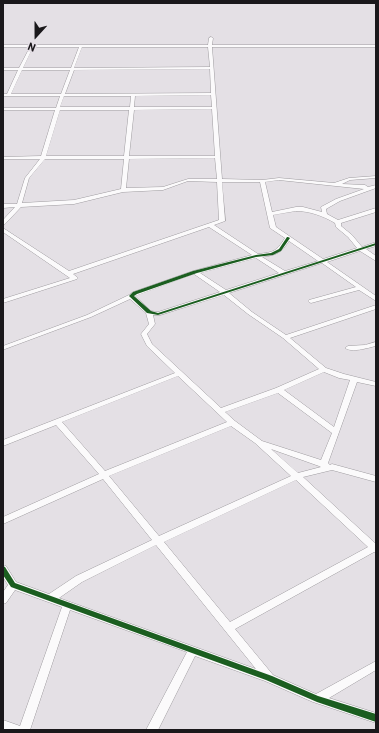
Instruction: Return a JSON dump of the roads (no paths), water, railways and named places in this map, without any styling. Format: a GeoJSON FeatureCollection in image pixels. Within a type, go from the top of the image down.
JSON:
{"type":"FeatureCollection","features":[{"type":"Feature","properties":{"kind":"street"},"geometry":{"type":"LineString","coordinates":[[69,273],[222,221],[213,108],[210,46],[211,38]]}},
{"type":"Feature","properties":{"kind":"street"},"geometry":{"type":"LineString","coordinates":[[3,46],[376,46]]}},
{"type":"Feature","properties":{"kind":"street"},"geometry":{"type":"LineString","coordinates":[[8,95],[32,46]]}},
{"type":"Feature","properties":{"kind":"street"},"geometry":{"type":"LineString","coordinates":[[3,223],[19,206],[27,178],[43,157],[62,95],[81,46]]}},
{"type":"Feature","properties":{"kind":"street"},"geometry":{"type":"LineString","coordinates":[[3,70],[211,68]]}},
{"type":"Feature","properties":{"kind":"street"},"geometry":{"type":"LineString","coordinates":[[3,95],[213,94]]}},
{"type":"Feature","properties":{"kind":"street"},"geometry":{"type":"LineString","coordinates":[[123,190],[133,95]]}},
{"type":"Feature","properties":{"kind":"street"},"geometry":{"type":"LineString","coordinates":[[3,109],[213,108]]}},
{"type":"Feature","properties":{"kind":"street"},"geometry":{"type":"LineString","coordinates":[[3,158],[217,157]]}},
{"type":"Feature","properties":{"kind":"street"},"geometry":{"type":"LineString","coordinates":[[335,185],[348,179],[376,177]]}},
{"type":"Feature","properties":{"kind":"street"},"geometry":{"type":"LineString","coordinates":[[3,206],[74,202],[123,190],[163,188],[188,180],[262,181],[279,179],[365,187],[368,189]]}},
{"type":"Feature","properties":{"kind":"street"},"geometry":{"type":"LineString","coordinates":[[262,181],[273,228],[321,260],[376,300]]}},
{"type":"Feature","properties":{"kind":"street"},"geometry":{"type":"LineString","coordinates":[[325,215],[323,208],[338,200],[376,186]]}},
{"type":"Feature","properties":{"kind":"street"},"geometry":{"type":"LineString","coordinates":[[270,214],[296,209],[325,215],[338,222],[338,226],[350,236],[360,248],[376,259]]}},
{"type":"Feature","properties":{"kind":"street"},"geometry":{"type":"LineString","coordinates":[[338,222],[376,210]]}},
{"type":"Feature","properties":{"kind":"street"},"geometry":{"type":"LineString","coordinates":[[210,225],[282,273]]}},
{"type":"Feature","properties":{"kind":"street"},"geometry":{"type":"LineString","coordinates":[[3,230],[75,278],[3,301]]}},
{"type":"Feature","properties":{"kind":"street"},"geometry":{"type":"LineString","coordinates":[[3,348],[90,316],[135,293],[195,272],[256,256],[272,254],[280,250],[288,238]]}},
{"type":"Feature","properties":{"kind":"street"},"geometry":{"type":"LineString","coordinates":[[131,296],[149,312],[158,314],[163,313],[321,260],[376,244]]}},
{"type":"Feature","properties":{"kind":"street"},"geometry":{"type":"LineString","coordinates":[[195,272],[285,337],[324,369],[354,380],[376,384]]}},
{"type":"Feature","properties":{"kind":"street"},"geometry":{"type":"LineString","coordinates":[[311,301],[360,288]]}},
{"type":"Feature","properties":{"kind":"street"},"geometry":{"type":"LineString","coordinates":[[285,337],[376,307]]}},
{"type":"Feature","properties":{"kind":"street"},"geometry":{"type":"LineString","coordinates":[[149,312],[152,324],[144,334],[149,345],[178,374],[232,423],[258,441],[375,548],[228,628]]}},
{"type":"Feature","properties":{"kind":"street"},"geometry":{"type":"LineString","coordinates":[[348,348],[365,347],[376,344]]}},
{"type":"Feature","properties":{"kind":"street"},"geometry":{"type":"LineString","coordinates":[[221,412],[279,390],[324,369]]}},
{"type":"Feature","properties":{"kind":"street"},"geometry":{"type":"LineString","coordinates":[[3,443],[178,374]]}},
{"type":"Feature","properties":{"kind":"street"},"geometry":{"type":"LineString","coordinates":[[323,465],[354,380]]}},
{"type":"Feature","properties":{"kind":"street"},"geometry":{"type":"LineString","coordinates":[[279,390],[336,432]]}},
{"type":"Feature","properties":{"kind":"street"},"geometry":{"type":"LineString","coordinates":[[57,421],[157,540],[269,678]]}},
{"type":"Feature","properties":{"kind":"street"},"geometry":{"type":"LineString","coordinates":[[3,521],[104,476],[232,423]]}},
{"type":"Feature","properties":{"kind":"street"},"geometry":{"type":"LineString","coordinates":[[258,441],[323,465],[376,479]]}},
{"type":"Feature","properties":{"kind":"street"},"geometry":{"type":"LineString","coordinates":[[50,599],[80,579],[157,540],[297,476],[332,467]]}},
{"type":"Feature","properties":{"kind":"street"},"geometry":{"type":"LineString","coordinates":[[3,569],[14,585],[67,606],[269,678],[317,699],[376,718]]}},
{"type":"Feature","properties":{"kind":"street"},"geometry":{"type":"LineString","coordinates":[[3,600],[14,585]]}},
{"type":"Feature","properties":{"kind":"street"},"geometry":{"type":"LineString","coordinates":[[24,730],[67,606]]}},
{"type":"Feature","properties":{"kind":"street"},"geometry":{"type":"LineString","coordinates":[[152,730],[193,650]]}},
{"type":"Feature","properties":{"kind":"street"},"geometry":{"type":"LineString","coordinates":[[317,699],[376,665]]}},
{"type":"Feature","properties":{"kind":"street"},"geometry":{"type":"LineString","coordinates":[[3,725],[16,730]]}}]}
